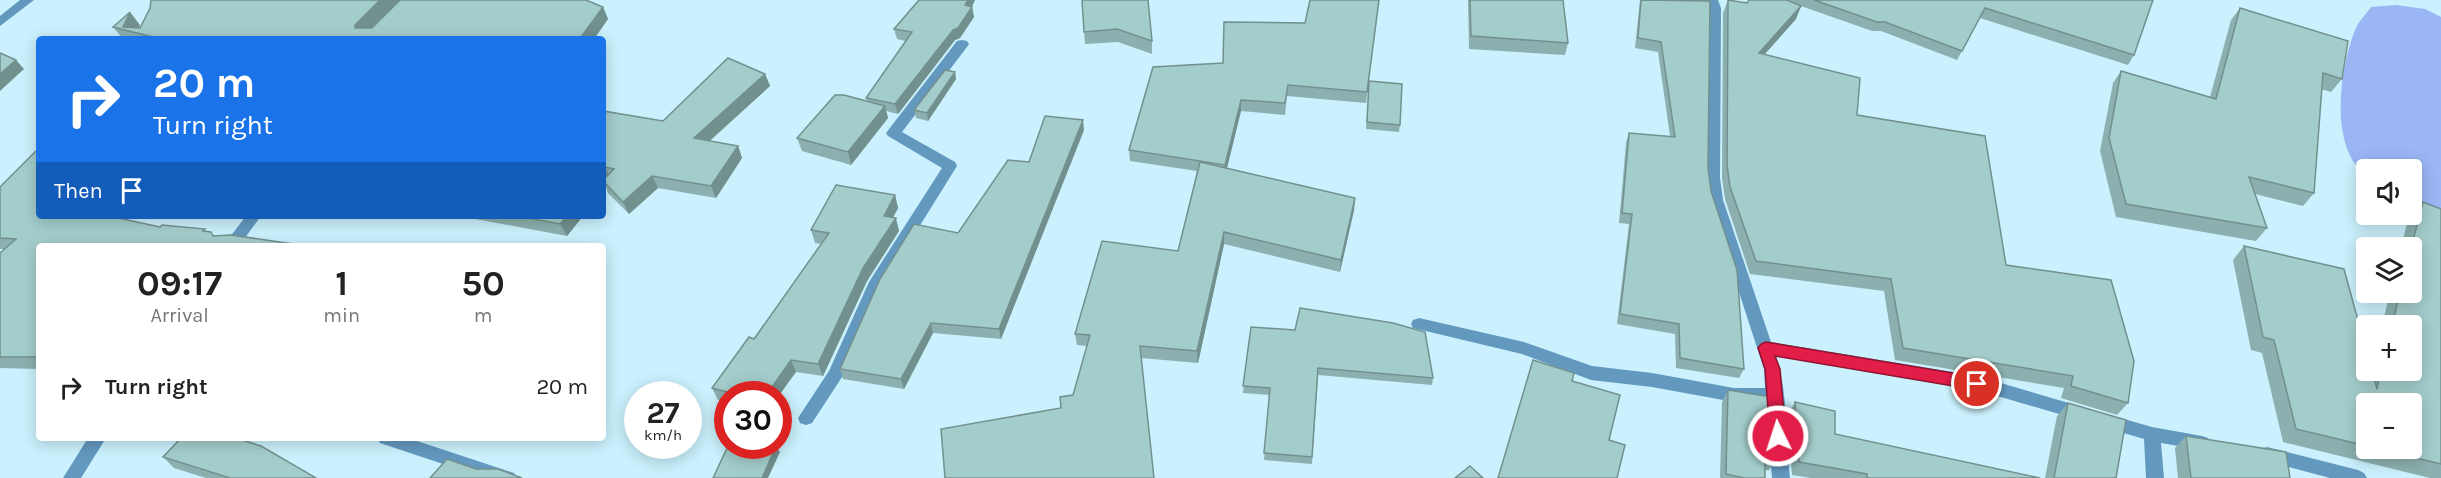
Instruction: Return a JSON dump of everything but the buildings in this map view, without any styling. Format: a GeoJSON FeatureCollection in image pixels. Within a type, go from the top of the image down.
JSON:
{"type":"FeatureCollection","features":[{"type":"Feature","properties":{"kind":"street"},"geometry":{"type":"LineString","coordinates":[[0,22],[28,0]]}},
{"type":"Feature","properties":{"kind":"street"},"geometry":{"type":"LineString","coordinates":[[1712,0],[1715,8],[1716,33],[1713,178],[1716,200],[1772,369],[1781,478]]}},
{"type":"Feature","properties":{"kind":"street"},"geometry":{"type":"LineString","coordinates":[[806,418],[836,374],[874,286],[950,166],[893,133],[962,44]]}},
{"type":"Feature","properties":{"kind":"street"},"geometry":{"type":"LineString","coordinates":[[233,243],[252,219]]}},
{"type":"Feature","properties":{"kind":"street"},"geometry":{"type":"LineString","coordinates":[[1419,324],[1524,348],[1591,373],[1734,395],[1775,395]]}},
{"type":"Feature","properties":{"kind":"street"},"geometry":{"type":"LineString","coordinates":[[1766,348],[1977,384],[2152,434],[2219,445]]}},
{"type":"Feature","properties":{"kind":"street"},"geometry":{"type":"LineString","coordinates":[[2152,434],[2156,478]]}},
{"type":"Feature","properties":{"kind":"street"},"geometry":{"type":"LineString","coordinates":[[72,478],[95,441]]}},
{"type":"Feature","properties":{"kind":"street"},"geometry":{"type":"LineString","coordinates":[[395,441],[507,478]]}},
{"type":"Feature","properties":{"kind":"street"},"geometry":{"type":"LineString","coordinates":[[2252,451],[2285,457],[2358,478]]}},
{"type":"Feature","properties":{"kind":"water"},"geometry":{"type":"Polygon","coordinates":[[[2396,5],[2425,9],[2441,17],[2441,218],[2422,209],[2422,159],[2356,159],[2356,164],[2347,147],[2342,128],[2341,107],[2345,65],[2355,30],[2371,7],[2396,5]]]}},
{"type":"Feature","properties":{"kind":"route"},"geometry":{"type":"LineString","coordinates":[[1778,436],[1772,369],[1766,348],[1977,384]]}}]}
